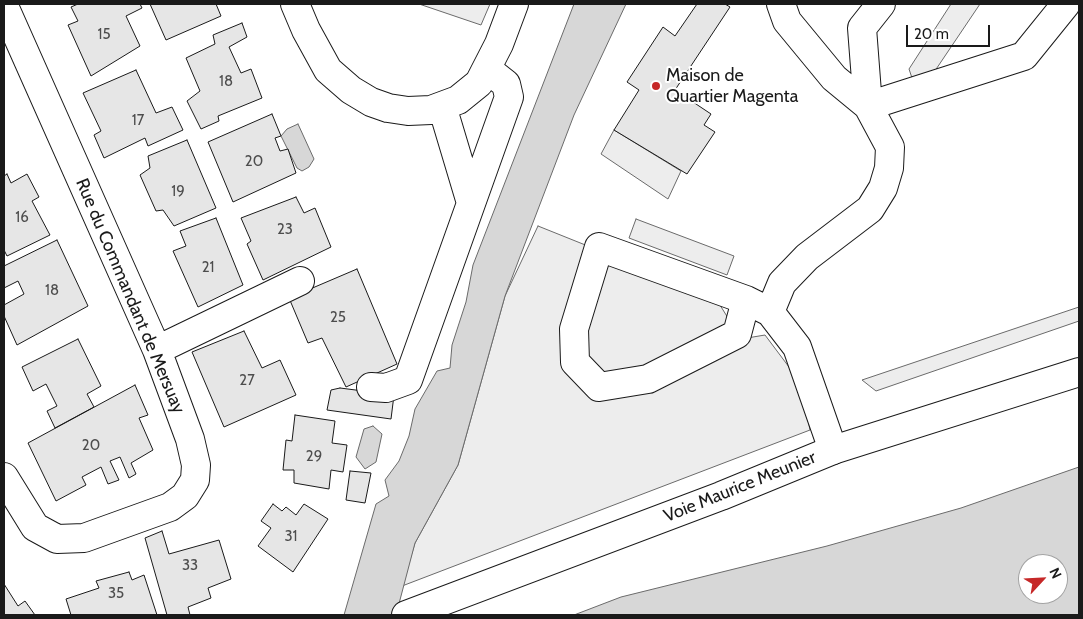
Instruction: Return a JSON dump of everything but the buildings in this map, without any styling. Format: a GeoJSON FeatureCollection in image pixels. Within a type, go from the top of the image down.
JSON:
{"type":"FeatureCollection","features":[{"type":"Feature","properties":{"kind":"street"},"geometry":{"type":"LineString","coordinates":[[295,4],[306,30],[328,70],[351,90],[371,102],[388,108],[416,111],[431,110],[458,100],[479,83],[499,44],[514,4]]}},
{"type":"Feature","properties":{"kind":"street"},"geometry":{"type":"LineString","coordinates":[[770,312],[782,283],[807,258],[870,209],[883,188],[889,168],[890,147],[868,106],[834,78],[787,21],[781,4]]}},
{"type":"Feature","properties":{"kind":"street"},"geometry":{"type":"LineString","coordinates":[[868,106],[862,28],[881,4]]}},
{"type":"Feature","properties":{"kind":"street"},"geometry":{"type":"LineString","coordinates":[[868,106],[1024,56],[1066,4]]}},
{"type":"Feature","properties":{"kind":"street","name":"Rue du Commandant de Mersuay"},"geometry":{"type":"LineString","coordinates":[[4,6],[157,350],[190,439],[196,465],[195,480],[185,496],[170,508],[84,538],[57,539],[35,527],[4,477]]}},
{"type":"Feature","properties":{"kind":"street"},"geometry":{"type":"LineString","coordinates":[[371,387],[386,388],[408,380],[509,97],[506,84],[487,69]]}},
{"type":"Feature","properties":{"kind":"street"},"geometry":{"type":"LineString","coordinates":[[442,106],[471,203]]}},
{"type":"Feature","properties":{"kind":"street"},"geometry":{"type":"LineString","coordinates":[[746,300],[738,334],[648,379],[599,387],[575,362],[574,329],[599,248],[746,300],[770,312],[797,347],[833,450]]}},
{"type":"Feature","properties":{"kind":"street"},"geometry":{"type":"LineString","coordinates":[[157,350],[300,281]]}},
{"type":"Feature","properties":{"kind":"street","name":"Voie Maurice Meunier"},"geometry":{"type":"LineString","coordinates":[[406,615],[721,496],[833,450],[1079,372]]}},
{"type":"Feature","properties":{"kind":"shaded area"},"geometry":{"type":"Polygon","coordinates":[[[419,4],[490,4],[481,25],[419,4]]]}},
{"type":"Feature","properties":{"kind":"shaded area"},"geometry":{"type":"Polygon","coordinates":[[[574,4],[626,4],[574,115],[505,296],[458,465],[415,543],[396,615],[344,615],[376,504],[389,496],[385,480],[399,461],[409,436],[415,409],[437,371],[450,368],[452,345],[466,302],[473,265],[574,4]]]}},
{"type":"Feature","properties":{"kind":"shaded area"},"geometry":{"type":"Polygon","coordinates":[[[951,4],[980,4],[918,96],[909,69],[951,4]]]}},
{"type":"Feature","properties":{"kind":"shaded area"},"geometry":{"type":"Polygon","coordinates":[[[298,124],[314,159],[309,167],[302,171],[297,168],[281,136],[287,129],[298,124]]]}},
{"type":"Feature","properties":{"kind":"shaded area"},"geometry":{"type":"Polygon","coordinates":[[[614,130],[681,171],[668,199],[601,154],[614,130]]]}},
{"type":"Feature","properties":{"kind":"shaded area"},"geometry":{"type":"Polygon","coordinates":[[[636,219],[734,256],[727,275],[629,238],[636,219]]]}},
{"type":"Feature","properties":{"kind":"shaded area"},"geometry":{"type":"Polygon","coordinates":[[[538,226],[715,297],[741,339],[765,335],[801,383],[810,430],[402,586],[415,543],[458,465],[505,296],[538,226]]]}},
{"type":"Feature","properties":{"kind":"shaded area"},"geometry":{"type":"Polygon","coordinates":[[[1079,307],[1079,321],[876,391],[862,380],[1079,307]]]}},
{"type":"Feature","properties":{"kind":"shaded area"},"geometry":{"type":"Polygon","coordinates":[[[373,426],[382,434],[376,462],[365,469],[356,457],[364,429],[373,426]]]}},
{"type":"Feature","properties":{"kind":"shaded area"},"geometry":{"type":"Polygon","coordinates":[[[1079,467],[1079,615],[574,615],[621,597],[827,546],[961,508],[1079,467]]]}},
{"type":"Feature","properties":{"kind":"place","name":"Maison de Quartier Magenta"},"geometry":{"type":"Point","coordinates":[656,86]}}]}
